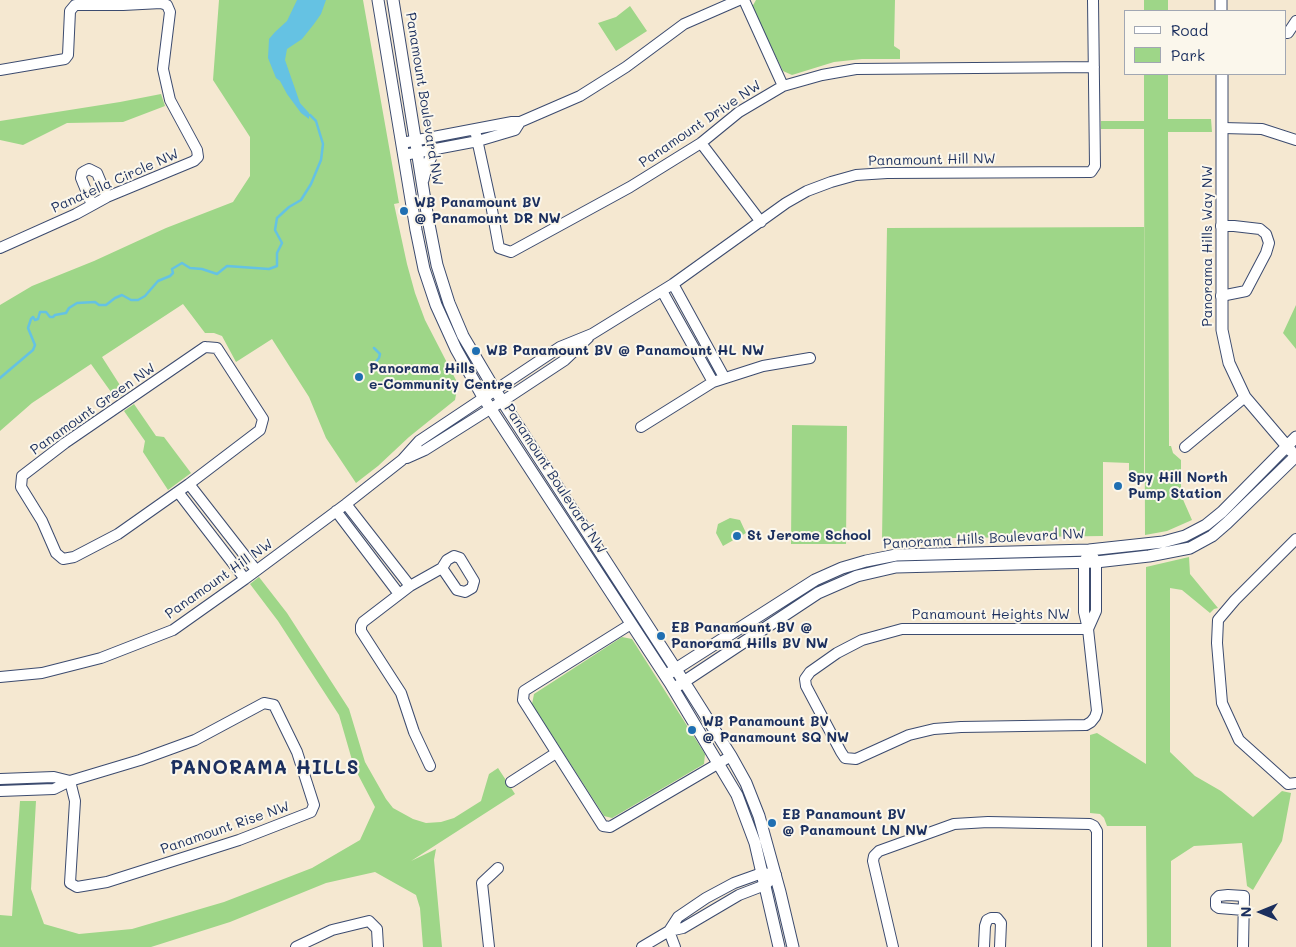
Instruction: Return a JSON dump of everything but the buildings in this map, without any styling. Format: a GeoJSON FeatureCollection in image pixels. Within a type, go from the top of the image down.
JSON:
{"type":"FeatureCollection","features":[{"type":"Feature","properties":{"kind":"street","name":"Panamount Boulevard NW"},"geometry":{"type":"LineString","coordinates":[[378,0],[416,230],[424,268],[436,305],[456,349],[483,397],[666,677],[737,795],[755,843],[779,947]]}},
{"type":"Feature","properties":{"kind":"street","name":"Panamount Boulevard NW"},"geometry":{"type":"LineString","coordinates":[[393,0],[414,141],[436,265],[449,303],[463,336],[495,390],[684,681],[746,783],[759,816],[776,875],[793,947]]}},
{"type":"Feature","properties":{"kind":"street"},"geometry":{"type":"LineString","coordinates":[[402,143],[520,122],[580,96],[626,67],[684,24],[739,0]]}},
{"type":"Feature","properties":{"kind":"street"},"geometry":{"type":"LineString","coordinates":[[744,0],[783,86]]}},
{"type":"Feature","properties":{"kind":"street"},"geometry":{"type":"LineString","coordinates":[[1093,0],[1094,67]]}},
{"type":"Feature","properties":{"kind":"street","name":"Panatella Circle NW"},"geometry":{"type":"LineString","coordinates":[[0,70],[65,59],[68,55],[70,11],[75,5],[161,3],[167,5],[170,12],[163,69],[170,100],[198,157],[194,161],[107,197],[76,214],[2,242]]}},
{"type":"Feature","properties":{"kind":"street"},"geometry":{"type":"LineString","coordinates":[[1286,33],[1288,33],[1296,21]]}},
{"type":"Feature","properties":{"kind":"street","name":"Panamount Drive NW"},"geometry":{"type":"LineString","coordinates":[[475,130],[499,248],[511,252],[630,187],[701,143],[739,112],[783,86],[822,75],[856,69],[1094,67]]}},
{"type":"Feature","properties":{"kind":"street","name":"Panamount Hill NW"},"geometry":{"type":"LineString","coordinates":[[0,677],[42,673],[101,658],[173,630],[346,504],[402,460],[419,441],[560,347],[592,334],[673,284],[807,190],[856,175],[887,173],[1091,172],[1095,166],[1094,67]]}},
{"type":"Feature","properties":{"kind":"street","name":"Panorama Hills Way NW"},"geometry":{"type":"LineString","coordinates":[[1222,75],[1222,330],[1229,363],[1246,397],[1296,456]]}},
{"type":"Feature","properties":{"kind":"street"},"geometry":{"type":"LineString","coordinates":[[404,155],[478,141],[515,130],[520,122]]}},
{"type":"Feature","properties":{"kind":"street"},"geometry":{"type":"LineString","coordinates":[[1223,128],[1262,129],[1296,140]]}},
{"type":"Feature","properties":{"kind":"street"},"geometry":{"type":"LineString","coordinates":[[701,143],[760,222]]}},
{"type":"Feature","properties":{"kind":"street"},"geometry":{"type":"LineString","coordinates":[[422,186],[426,168],[434,150]]}},
{"type":"Feature","properties":{"kind":"street"},"geometry":{"type":"LineString","coordinates":[[92,205],[81,178],[82,173],[85,171],[89,169],[97,173],[107,197]]}},
{"type":"Feature","properties":{"kind":"street"},"geometry":{"type":"LineString","coordinates":[[1221,296],[1246,291],[1266,253],[1269,242],[1266,234],[1260,230],[1222,226]]}},
{"type":"Feature","properties":{"kind":"street"},"geometry":{"type":"LineString","coordinates":[[673,284],[724,378]]}},
{"type":"Feature","properties":{"kind":"street"},"geometry":{"type":"LineString","coordinates":[[662,291],[713,382]]}},
{"type":"Feature","properties":{"kind":"street","name":"Panamount Hill NW"},"geometry":{"type":"LineString","coordinates":[[402,460],[425,450],[503,402],[565,360],[592,334]]}},
{"type":"Feature","properties":{"kind":"street","name":"Panamount Green NW"},"geometry":{"type":"LineString","coordinates":[[205,347],[217,348],[263,419],[260,430],[189,484],[118,534],[74,557],[63,559],[56,553],[42,521],[21,486],[22,476],[65,443],[205,347]]}},
{"type":"Feature","properties":{"kind":"street"},"geometry":{"type":"LineString","coordinates":[[641,427],[713,382],[763,366],[810,358]]}},
{"type":"Feature","properties":{"kind":"street"},"geometry":{"type":"LineString","coordinates":[[1185,447],[1246,397]]}},
{"type":"Feature","properties":{"kind":"street","name":"Panorama Hills Boulevard NW"},"geometry":{"type":"LineString","coordinates":[[666,677],[810,583],[842,568],[896,555],[1089,550],[1163,542],[1186,536],[1222,512],[1296,437]]}},
{"type":"Feature","properties":{"kind":"street","name":"Panorama Hills Boulevard NW"},"geometry":{"type":"LineString","coordinates":[[673,688],[818,593],[857,576],[896,567],[1096,562],[1149,556],[1190,548],[1212,536],[1227,523],[1296,456]]}},
{"type":"Feature","properties":{"kind":"street"},"geometry":{"type":"LineString","coordinates":[[189,484],[256,570]]}},
{"type":"Feature","properties":{"kind":"street"},"geometry":{"type":"LineString","coordinates":[[178,492],[245,579]]}},
{"type":"Feature","properties":{"kind":"street"},"geometry":{"type":"LineString","coordinates":[[346,504],[404,590]]}},
{"type":"Feature","properties":{"kind":"street"},"geometry":{"type":"LineString","coordinates":[[336,511],[404,590]]}},
{"type":"Feature","properties":{"kind":"street"},"geometry":{"type":"LineString","coordinates":[[1296,539],[1235,600],[1218,620],[1217,643],[1222,703],[1239,740],[1288,784],[1296,784]]}},
{"type":"Feature","properties":{"kind":"street"},"geometry":{"type":"LineString","coordinates":[[582,549],[594,541]]}},
{"type":"Feature","properties":{"kind":"street"},"geometry":{"type":"LineString","coordinates":[[1089,550],[1096,562]]}},
{"type":"Feature","properties":{"kind":"street","name":"Panamount Heights NW"},"geometry":{"type":"LineString","coordinates":[[1088,629],[902,629],[862,640],[837,653],[810,672],[805,679],[806,686],[840,752],[845,758],[856,759],[909,735],[934,729],[1086,724],[1091,722],[1097,711],[1088,629],[1084,612],[1084,563],[1089,550]]}},
{"type":"Feature","properties":{"kind":"street","name":"Panamount Heights NW"},"geometry":{"type":"LineString","coordinates":[[1088,629],[1096,611],[1096,562]]}},
{"type":"Feature","properties":{"kind":"street"},"geometry":{"type":"LineString","coordinates":[[430,766],[414,732],[401,694],[362,631],[361,626],[363,622],[404,590],[442,568]]}},
{"type":"Feature","properties":{"kind":"street"},"geometry":{"type":"LineString","coordinates":[[642,617],[524,691],[523,700],[556,753],[603,826],[610,828],[731,756]]}},
{"type":"Feature","properties":{"kind":"street","name":"Panamount Rise NW"},"geometry":{"type":"LineString","coordinates":[[0,791],[54,789],[70,781],[140,760],[195,740],[264,704],[274,706],[297,752],[314,804],[311,812],[239,840],[107,882],[77,887],[70,883],[75,801],[70,781]]}},
{"type":"Feature","properties":{"kind":"street"},"geometry":{"type":"LineString","coordinates":[[511,782],[556,753]]}},
{"type":"Feature","properties":{"kind":"street","name":"Panamount Rise NW"},"geometry":{"type":"LineString","coordinates":[[0,778],[54,777],[70,781]]}},
{"type":"Feature","properties":{"kind":"street"},"geometry":{"type":"LineString","coordinates":[[893,947],[873,861],[874,856],[879,851],[954,824],[988,822],[1090,824],[1094,826],[1097,831],[1096,947]]}},
{"type":"Feature","properties":{"kind":"street"},"geometry":{"type":"LineString","coordinates":[[488,947],[482,883],[498,868]]}},
{"type":"Feature","properties":{"kind":"street"},"geometry":{"type":"LineString","coordinates":[[669,931],[678,917],[706,898],[734,883],[762,873],[776,875]]}},
{"type":"Feature","properties":{"kind":"street"},"geometry":{"type":"LineString","coordinates":[[642,947],[669,931],[683,928],[739,895],[766,885],[776,875]]}},
{"type":"Feature","properties":{"kind":"street"},"geometry":{"type":"LineString","coordinates":[[1243,947],[1244,910]]}},
{"type":"Feature","properties":{"kind":"street"},"geometry":{"type":"LineString","coordinates":[[984,947],[986,920],[991,918],[997,918],[1001,923],[1000,947]]}},
{"type":"Feature","properties":{"kind":"street"},"geometry":{"type":"LineString","coordinates":[[296,947],[332,930],[369,921],[376,929],[378,947]]}},
{"type":"Feature","properties":{"kind":"street"},"geometry":{"type":"LineString","coordinates":[[669,931],[675,947]]}},
{"type":"Feature","properties":{"kind":"green space"},"geometry":{"type":"Polygon","coordinates":[[[219,0],[363,0],[399,203],[394,204],[407,264],[425,320],[458,384],[455,400],[356,483],[326,438],[309,397],[272,339],[236,362],[222,336],[214,333],[205,333],[183,304],[102,357],[125,393],[116,399],[91,364],[32,403],[0,431],[0,305],[32,286],[94,261],[166,228],[233,202],[250,176],[250,137],[213,80],[219,0]]]}},
{"type":"Feature","properties":{"kind":"green space"},"geometry":{"type":"Polygon","coordinates":[[[756,0],[895,0],[894,46],[900,50],[900,59],[862,59],[834,62],[792,75],[783,71],[752,7],[756,0]]]}},
{"type":"Feature","properties":{"kind":"green space"},"geometry":{"type":"Polygon","coordinates":[[[1144,0],[1168,0],[1168,10],[1144,10],[1144,0]]]}},
{"type":"Feature","properties":{"kind":"green space"},"geometry":{"type":"Polygon","coordinates":[[[630,6],[647,31],[616,51],[598,23],[616,17],[630,6]]]}},
{"type":"Feature","properties":{"kind":"green space"},"geometry":{"type":"Polygon","coordinates":[[[1144,75],[1168,75],[1168,119],[1211,119],[1212,132],[1168,132],[1169,446],[1171,446],[1173,453],[1181,460],[1181,495],[1192,520],[1167,531],[1145,535],[1144,129],[1101,129],[1101,121],[1144,121],[1144,75]]]}},
{"type":"Feature","properties":{"kind":"green space"},"geometry":{"type":"Polygon","coordinates":[[[161,94],[165,106],[123,122],[67,123],[23,145],[0,140],[0,121],[161,94]]]}},
{"type":"Feature","properties":{"kind":"green space"},"geometry":{"type":"Polygon","coordinates":[[[1144,227],[1144,478],[1129,478],[1129,463],[1103,462],[1103,536],[882,539],[887,228],[1144,227]]]}},
{"type":"Feature","properties":{"kind":"green space"},"geometry":{"type":"Polygon","coordinates":[[[1296,305],[1296,349],[1283,333],[1296,305]]]}},
{"type":"Feature","properties":{"kind":"green space"},"geometry":{"type":"Polygon","coordinates":[[[134,404],[156,436],[164,437],[191,473],[168,490],[143,452],[145,441],[124,411],[134,404]]]}},
{"type":"Feature","properties":{"kind":"green space"},"geometry":{"type":"Polygon","coordinates":[[[792,425],[847,426],[846,544],[791,544],[792,425]]]}},
{"type":"Feature","properties":{"kind":"green space"},"geometry":{"type":"Polygon","coordinates":[[[730,518],[740,520],[746,533],[723,546],[716,533],[718,524],[730,518]]]}},
{"type":"Feature","properties":{"kind":"green space"},"geometry":{"type":"Polygon","coordinates":[[[1189,557],[1190,574],[1218,608],[1210,613],[1182,590],[1170,588],[1170,752],[1195,776],[1221,791],[1253,817],[1282,791],[1291,793],[1282,841],[1253,890],[1247,886],[1242,843],[1194,846],[1171,861],[1171,947],[1147,947],[1146,826],[1107,826],[1100,814],[1090,813],[1090,735],[1097,733],[1146,764],[1146,567],[1189,557]]]}},
{"type":"Feature","properties":{"kind":"green space"},"geometry":{"type":"Polygon","coordinates":[[[259,577],[287,613],[349,709],[365,762],[393,808],[413,819],[426,823],[441,822],[454,818],[481,801],[489,774],[498,768],[515,794],[411,861],[436,849],[434,860],[442,947],[423,947],[420,908],[416,895],[375,872],[326,883],[230,922],[151,947],[0,947],[0,915],[12,916],[20,801],[36,801],[31,889],[44,924],[79,934],[132,929],[224,902],[312,868],[360,840],[375,807],[354,767],[339,715],[278,621],[250,584],[259,577]]]}},
{"type":"Feature","properties":{"kind":"green space"},"geometry":{"type":"Polygon","coordinates":[[[622,637],[632,639],[705,754],[704,764],[612,818],[604,816],[532,704],[534,694],[622,637]]]}},
{"type":"Feature","properties":{"kind":"water"},"geometry":{"type":"Polygon","coordinates":[[[297,0],[326,0],[321,14],[314,24],[302,39],[287,49],[285,60],[300,103],[309,113],[309,119],[301,113],[280,81],[276,78],[268,58],[269,39],[287,21],[297,0]]]}},
{"type":"Feature","properties":{"kind":"waterway"},"geometry":{"type":"LineString","coordinates":[[0,378],[33,350],[35,345],[28,328],[31,319],[33,317],[35,320],[38,319],[40,312],[46,312],[50,317],[53,317],[66,313],[69,308],[77,303],[95,302],[99,305],[106,305],[122,295],[131,300],[138,300],[145,296],[158,281],[170,276],[173,273],[172,269],[182,263],[190,268],[202,269],[217,274],[227,266],[269,269],[277,266],[277,253],[282,243],[275,230],[277,218],[289,207],[301,200],[311,184],[321,160],[323,144],[316,121],[310,115]]}},
{"type":"Feature","properties":{"kind":"waterway"},"geometry":{"type":"LineString","coordinates":[[370,369],[380,354],[374,348]]}},
{"type":"Feature","properties":{"kind":"place","name":"WB Panamount BV @ Panamount DR NW"},"geometry":{"type":"Point","coordinates":[404,211]}},
{"type":"Feature","properties":{"kind":"place","name":"WB Panamount BV @ Panamount HL NW"},"geometry":{"type":"Point","coordinates":[476,351]}},
{"type":"Feature","properties":{"kind":"place","name":"Panorama Hills e-Community Centre"},"geometry":{"type":"Point","coordinates":[359,377]}},
{"type":"Feature","properties":{"kind":"place","name":"Spy Hill North Pump Station"},"geometry":{"type":"Point","coordinates":[1118,486]}},
{"type":"Feature","properties":{"kind":"place","name":"St Jerome School"},"geometry":{"type":"Point","coordinates":[737,536]}},
{"type":"Feature","properties":{"kind":"place","name":"EB Panamount BV @ Panorama Hills BV NW"},"geometry":{"type":"Point","coordinates":[661,636]}},
{"type":"Feature","properties":{"kind":"place","name":"WB Panamount BV @ Panamount SQ NW"},"geometry":{"type":"Point","coordinates":[692,730]}},
{"type":"Feature","properties":{"kind":"place","name":"EB Panamount BV @ Panamount LN NW"},"geometry":{"type":"Point","coordinates":[772,823]}},
{"type":"Feature","properties":{"kind":"district","name":"PANORAMA HILLS"},"geometry":{"type":"Point","coordinates":[265,768]}}]}
